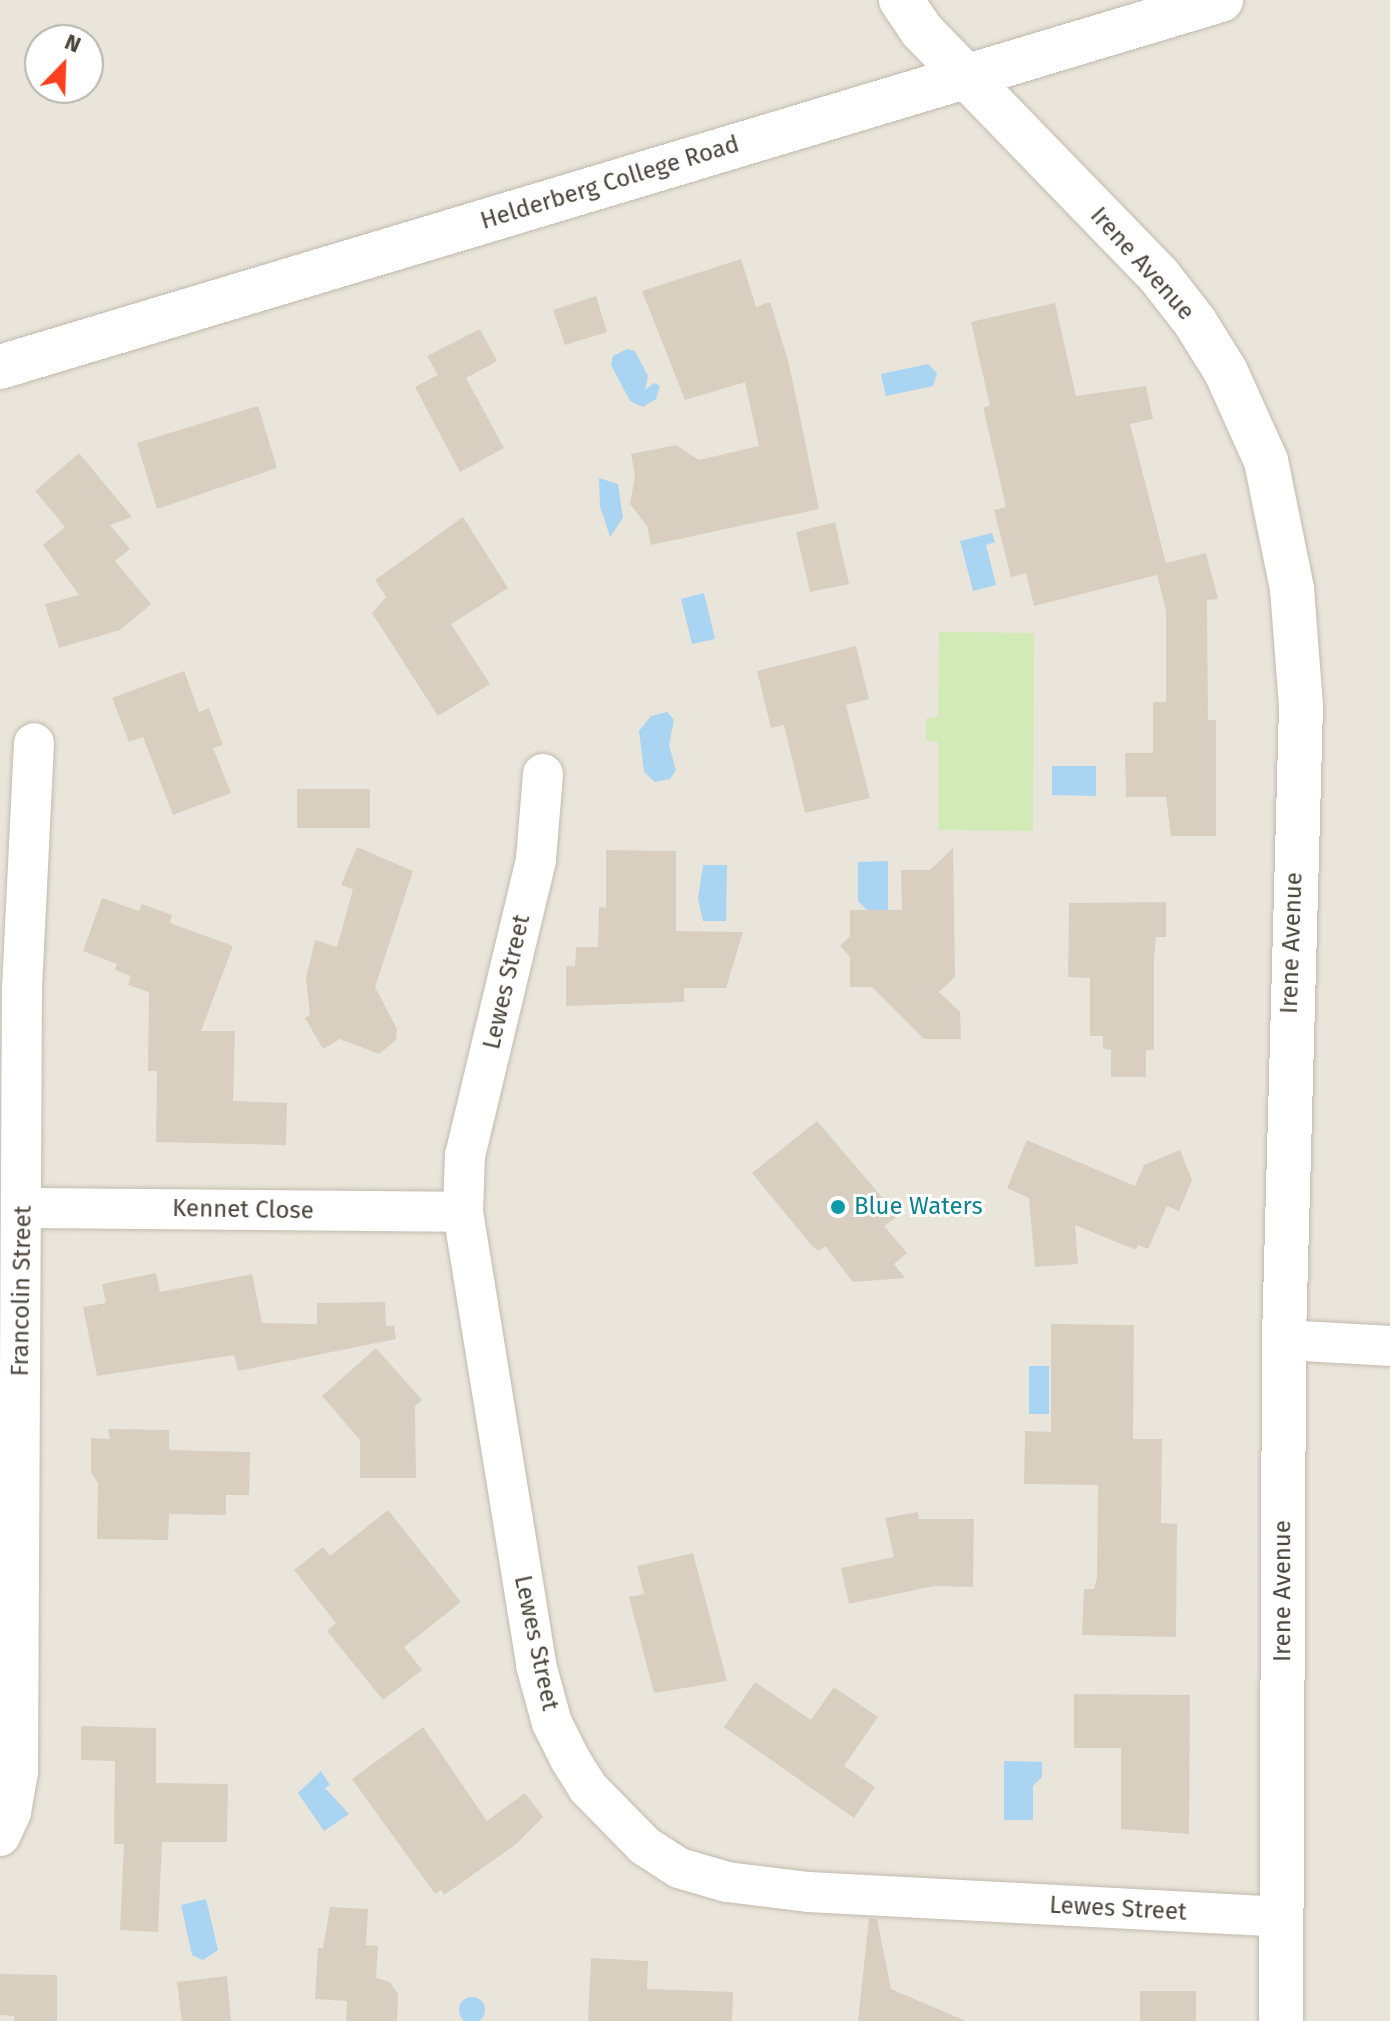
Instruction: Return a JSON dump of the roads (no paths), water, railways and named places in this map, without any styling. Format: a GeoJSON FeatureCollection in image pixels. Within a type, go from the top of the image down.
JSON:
{"type":"FeatureCollection","features":[{"type":"Feature","properties":{"kind":"street","name":"Irene Avenue"},"geometry":{"type":"LineString","coordinates":[[901,0],[965,76],[1177,300],[1226,372],[1266,461],[1292,589],[1301,706],[1284,1340],[1281,2021]]}},
{"type":"Feature","properties":{"kind":"street","name":"Helderberg College Road"},"geometry":{"type":"LineString","coordinates":[[0,367],[1221,0]]}},
{"type":"Feature","properties":{"kind":"street","name":"Francolin Street"},"geometry":{"type":"LineString","coordinates":[[0,1836],[11,1812],[18,1772],[23,1208],[11,988],[34,743]]}},
{"type":"Feature","properties":{"kind":"street","name":"Lewes Street"},"geometry":{"type":"LineString","coordinates":[[543,774],[536,860],[465,1155],[463,1212],[536,1665],[552,1723],[588,1788],[645,1846],[679,1868],[727,1882],[808,1892],[1282,1917]]}},
{"type":"Feature","properties":{"kind":"street","name":"Kennet Close"},"geometry":{"type":"LineString","coordinates":[[23,1208],[463,1212]]}},
{"type":"Feature","properties":{"kind":"street"},"geometry":{"type":"LineString","coordinates":[[1284,1340],[1390,1346]]}},
{"type":"Feature","properties":{"kind":"water"},"geometry":{"type":"Polygon","coordinates":[[[627,349],[635,351],[648,376],[645,390],[654,383],[660,386],[656,399],[643,407],[630,401],[611,365],[613,356],[627,349]]]}},
{"type":"Feature","properties":{"kind":"water"},"geometry":{"type":"Polygon","coordinates":[[[928,364],[937,373],[933,386],[886,396],[881,374],[928,364]]]}},
{"type":"Feature","properties":{"kind":"water"},"geometry":{"type":"Polygon","coordinates":[[[599,478],[618,484],[623,518],[610,537],[600,506],[599,478]]]}},
{"type":"Feature","properties":{"kind":"water"},"geometry":{"type":"Polygon","coordinates":[[[992,533],[995,542],[986,545],[996,585],[973,591],[960,541],[992,533]]]}},
{"type":"Feature","properties":{"kind":"water"},"geometry":{"type":"Polygon","coordinates":[[[704,593],[715,639],[692,644],[681,599],[704,593]]]}},
{"type":"Feature","properties":{"kind":"water"},"geometry":{"type":"Polygon","coordinates":[[[667,712],[674,720],[669,745],[676,770],[670,779],[655,782],[644,772],[639,731],[651,716],[667,712]]]}},
{"type":"Feature","properties":{"kind":"water"},"geometry":{"type":"Polygon","coordinates":[[[1052,766],[1096,766],[1096,796],[1052,795],[1052,766]]]}},
{"type":"Feature","properties":{"kind":"water"},"geometry":{"type":"Polygon","coordinates":[[[888,861],[888,910],[867,910],[858,901],[858,862],[888,861]]]}},
{"type":"Feature","properties":{"kind":"water"},"geometry":{"type":"Polygon","coordinates":[[[703,865],[727,865],[726,921],[703,921],[698,899],[703,865]]]}},
{"type":"Feature","properties":{"kind":"water"},"geometry":{"type":"Polygon","coordinates":[[[1029,1366],[1049,1366],[1049,1414],[1029,1414],[1029,1366]]]}},
{"type":"Feature","properties":{"kind":"water"},"geometry":{"type":"Polygon","coordinates":[[[1004,1761],[1042,1762],[1042,1777],[1033,1786],[1033,1820],[1004,1820],[1004,1761]]]}},
{"type":"Feature","properties":{"kind":"water"},"geometry":{"type":"Polygon","coordinates":[[[321,1771],[330,1785],[325,1788],[349,1814],[324,1831],[298,1793],[321,1771]]]}},
{"type":"Feature","properties":{"kind":"water"},"geometry":{"type":"Polygon","coordinates":[[[206,1899],[218,1950],[203,1960],[192,1955],[181,1905],[206,1899]]]}},
{"type":"Feature","properties":{"kind":"water"},"geometry":{"type":"Polygon","coordinates":[[[472,1997],[481,2001],[485,2010],[481,2019],[472,2023],[463,2019],[459,2010],[463,2001],[472,1997]]]}},
{"type":"Feature","properties":{"kind":"place","name":"Blue Waters"},"geometry":{"type":"Point","coordinates":[838,1207]}}]}
